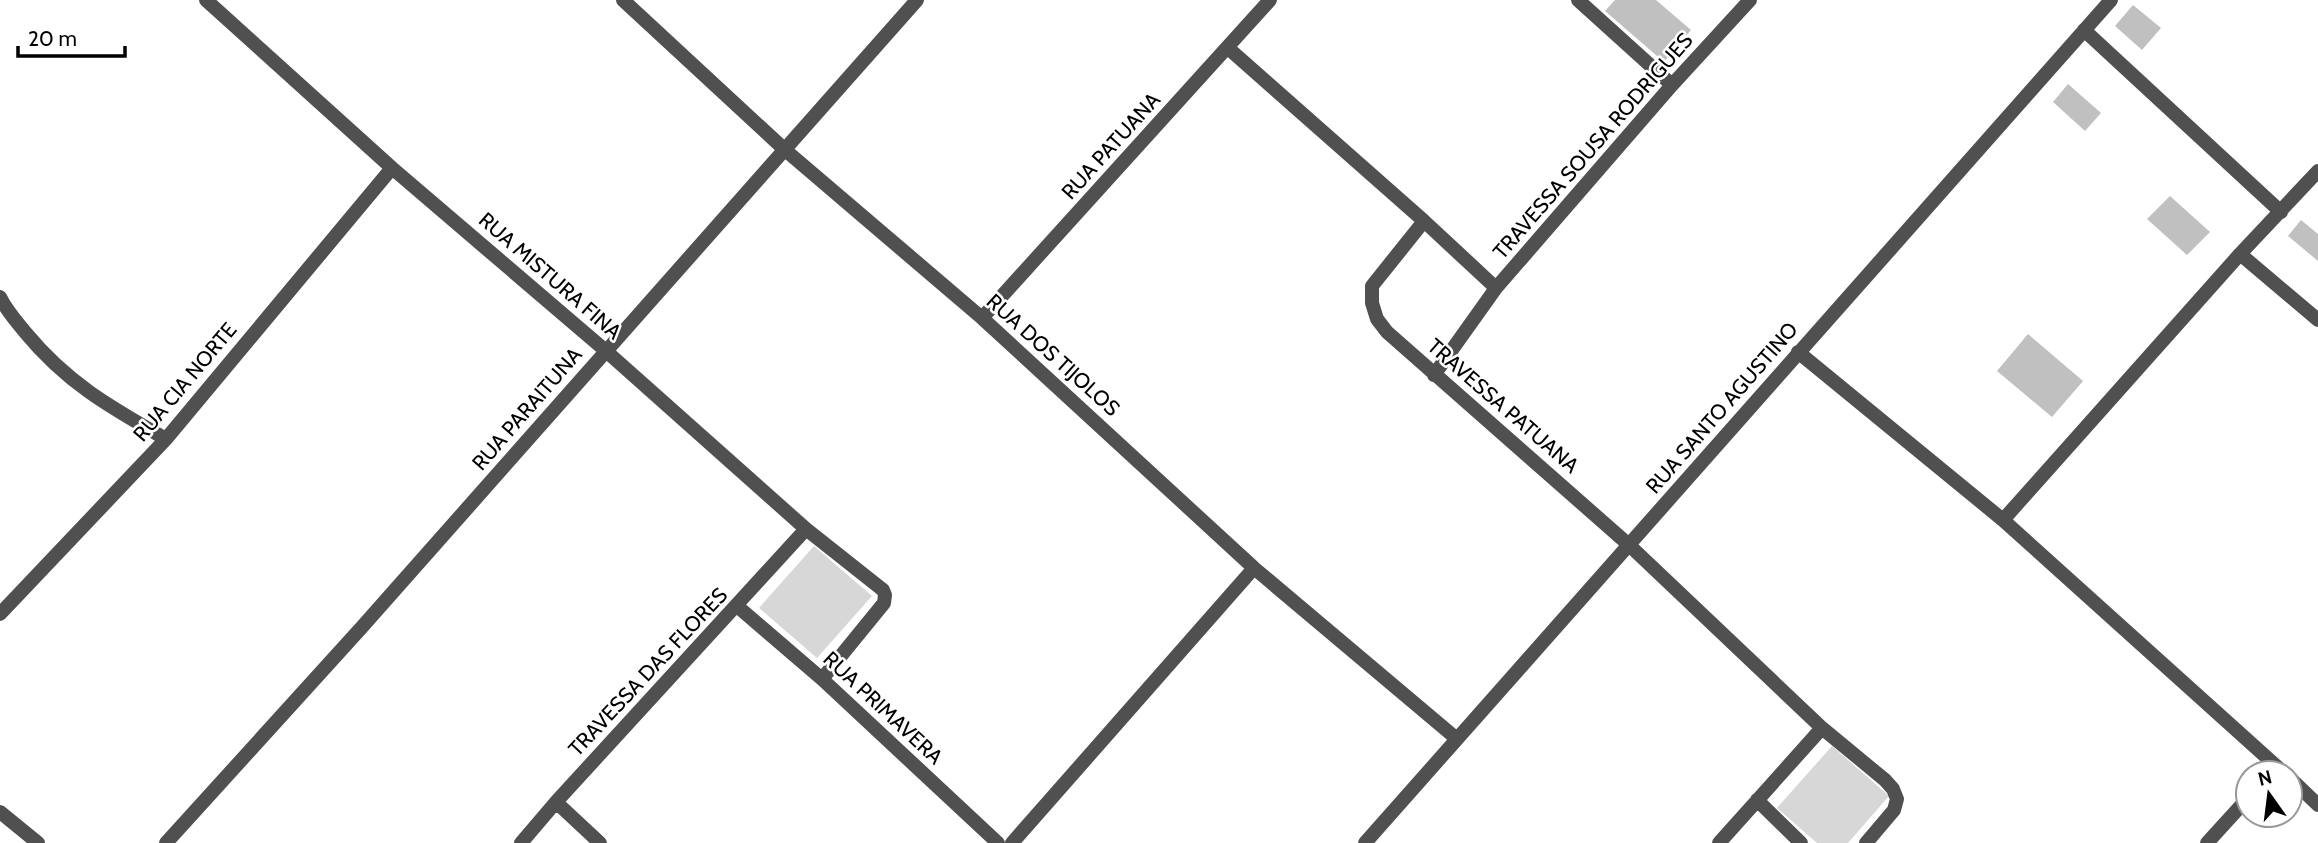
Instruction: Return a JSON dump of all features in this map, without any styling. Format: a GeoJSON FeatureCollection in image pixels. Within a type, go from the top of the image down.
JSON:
{"type":"FeatureCollection","features":[{"type":"Feature","properties":{"kind":"street","name":"RUA MISTURA FINA"},"geometry":{"type":"LineString","coordinates":[[206,0],[392,168],[606,351],[806,529],[883,590],[884,603],[822,679]]}},
{"type":"Feature","properties":{"kind":"street","name":"RUA DOS TIJOLOS"},"geometry":{"type":"LineString","coordinates":[[623,0],[784,149],[982,318],[1254,568],[1457,739]]}},
{"type":"Feature","properties":{"kind":"street","name":"RUA PARAITUNA"},"geometry":{"type":"LineString","coordinates":[[166,843],[362,627],[917,0]]}},
{"type":"Feature","properties":{"kind":"street","name":"RUA PATUANA"},"geometry":{"type":"LineString","coordinates":[[982,318],[1270,0]]}},
{"type":"Feature","properties":{"kind":"street"},"geometry":{"type":"LineString","coordinates":[[1578,0],[1672,86]]}},
{"type":"Feature","properties":{"kind":"street","name":"TRAVESSA SOUSA RODRIGUES"},"geometry":{"type":"LineString","coordinates":[[1434,375],[1496,288],[1750,0]]}},
{"type":"Feature","properties":{"kind":"street","name":"RUA SANTO AGUSTINO"},"geometry":{"type":"LineString","coordinates":[[1365,843],[2111,0]]}},
{"type":"Feature","properties":{"kind":"street"},"geometry":{"type":"LineString","coordinates":[[2084,30],[2281,212]]}},
{"type":"Feature","properties":{"kind":"street"},"geometry":{"type":"LineString","coordinates":[[1228,48],[1496,288]]}},
{"type":"Feature","properties":{"kind":"street","name":"RUA CIA NORTE"},"geometry":{"type":"LineString","coordinates":[[0,614],[166,439],[392,168]]}},
{"type":"Feature","properties":{"kind":"street"},"geometry":{"type":"LineString","coordinates":[[2003,520],[2240,254],[2318,171]]}},
{"type":"Feature","properties":{"kind":"street","name":"TRAVESSA PATUANA"},"geometry":{"type":"LineString","coordinates":[[1424,221],[1372,286],[1372,303],[1377,318],[1387,332],[1434,375],[1629,545],[1822,728],[1885,780],[1897,799],[1894,810],[1866,843]]}},
{"type":"Feature","properties":{"kind":"street"},"geometry":{"type":"LineString","coordinates":[[2240,254],[2318,320]]}},
{"type":"Feature","properties":{"kind":"street"},"geometry":{"type":"LineString","coordinates":[[0,297],[5,308],[36,345],[70,379],[95,398],[166,439]]}},
{"type":"Feature","properties":{"kind":"street"},"geometry":{"type":"LineString","coordinates":[[1798,352],[2003,520],[2265,759]]}},
{"type":"Feature","properties":{"kind":"street","name":"TRAVESSA DAS FLORES"},"geometry":{"type":"LineString","coordinates":[[521,843],[806,529]]}},
{"type":"Feature","properties":{"kind":"street"},"geometry":{"type":"LineString","coordinates":[[1012,843],[1254,568]]}},
{"type":"Feature","properties":{"kind":"street","name":"RUA PRIMAVERA"},"geometry":{"type":"LineString","coordinates":[[737,606],[822,679],[998,843]]}},
{"type":"Feature","properties":{"kind":"street"},"geometry":{"type":"LineString","coordinates":[[1719,843],[1822,728]]}},
{"type":"Feature","properties":{"kind":"street"},"geometry":{"type":"LineString","coordinates":[[2304,792],[2318,805]]}},
{"type":"Feature","properties":{"kind":"street"},"geometry":{"type":"LineString","coordinates":[[1757,800],[1801,843]]}},
{"type":"Feature","properties":{"kind":"street"},"geometry":{"type":"LineString","coordinates":[[556,802],[600,843]]}},
{"type":"Feature","properties":{"kind":"street"},"geometry":{"type":"LineString","coordinates":[[0,812],[38,843]]}},
{"type":"Feature","properties":{"kind":"street"},"geometry":{"type":"LineString","coordinates":[[2207,843],[2234,813]]}},
{"type":"Feature","properties":{"kind":"shaded area"},"geometry":{"type":"Polygon","coordinates":[[[814,546],[872,596],[817,658],[759,608],[814,546]]]}},
{"type":"Feature","properties":{"kind":"shaded area"},"geometry":{"type":"Polygon","coordinates":[[[1832,746],[1889,796],[1848,843],[1817,843],[1777,808],[1832,746]]]}},
{"type":"Feature","properties":{"kind":"building"},"geometry":{"type":"Polygon","coordinates":[[[1615,0],[1656,0],[1691,30],[1664,62],[1605,11],[1615,0]]]}},
{"type":"Feature","properties":{"kind":"building"},"geometry":{"type":"Polygon","coordinates":[[[2133,5],[2161,28],[2142,50],[2115,26],[2133,5]]]}},
{"type":"Feature","properties":{"kind":"building"},"geometry":{"type":"Polygon","coordinates":[[[2068,84],[2101,113],[2085,131],[2053,102],[2068,84]]]}},
{"type":"Feature","properties":{"kind":"building"},"geometry":{"type":"Polygon","coordinates":[[[2170,196],[2210,232],[2187,255],[2147,219],[2170,196]]]}},
{"type":"Feature","properties":{"kind":"building"},"geometry":{"type":"Polygon","coordinates":[[[2301,220],[2318,234],[2318,261],[2288,236],[2301,220]]]}},
{"type":"Feature","properties":{"kind":"building"},"geometry":{"type":"Polygon","coordinates":[[[2028,334],[2083,381],[2052,417],[1997,371],[2028,334]]]}}]}
